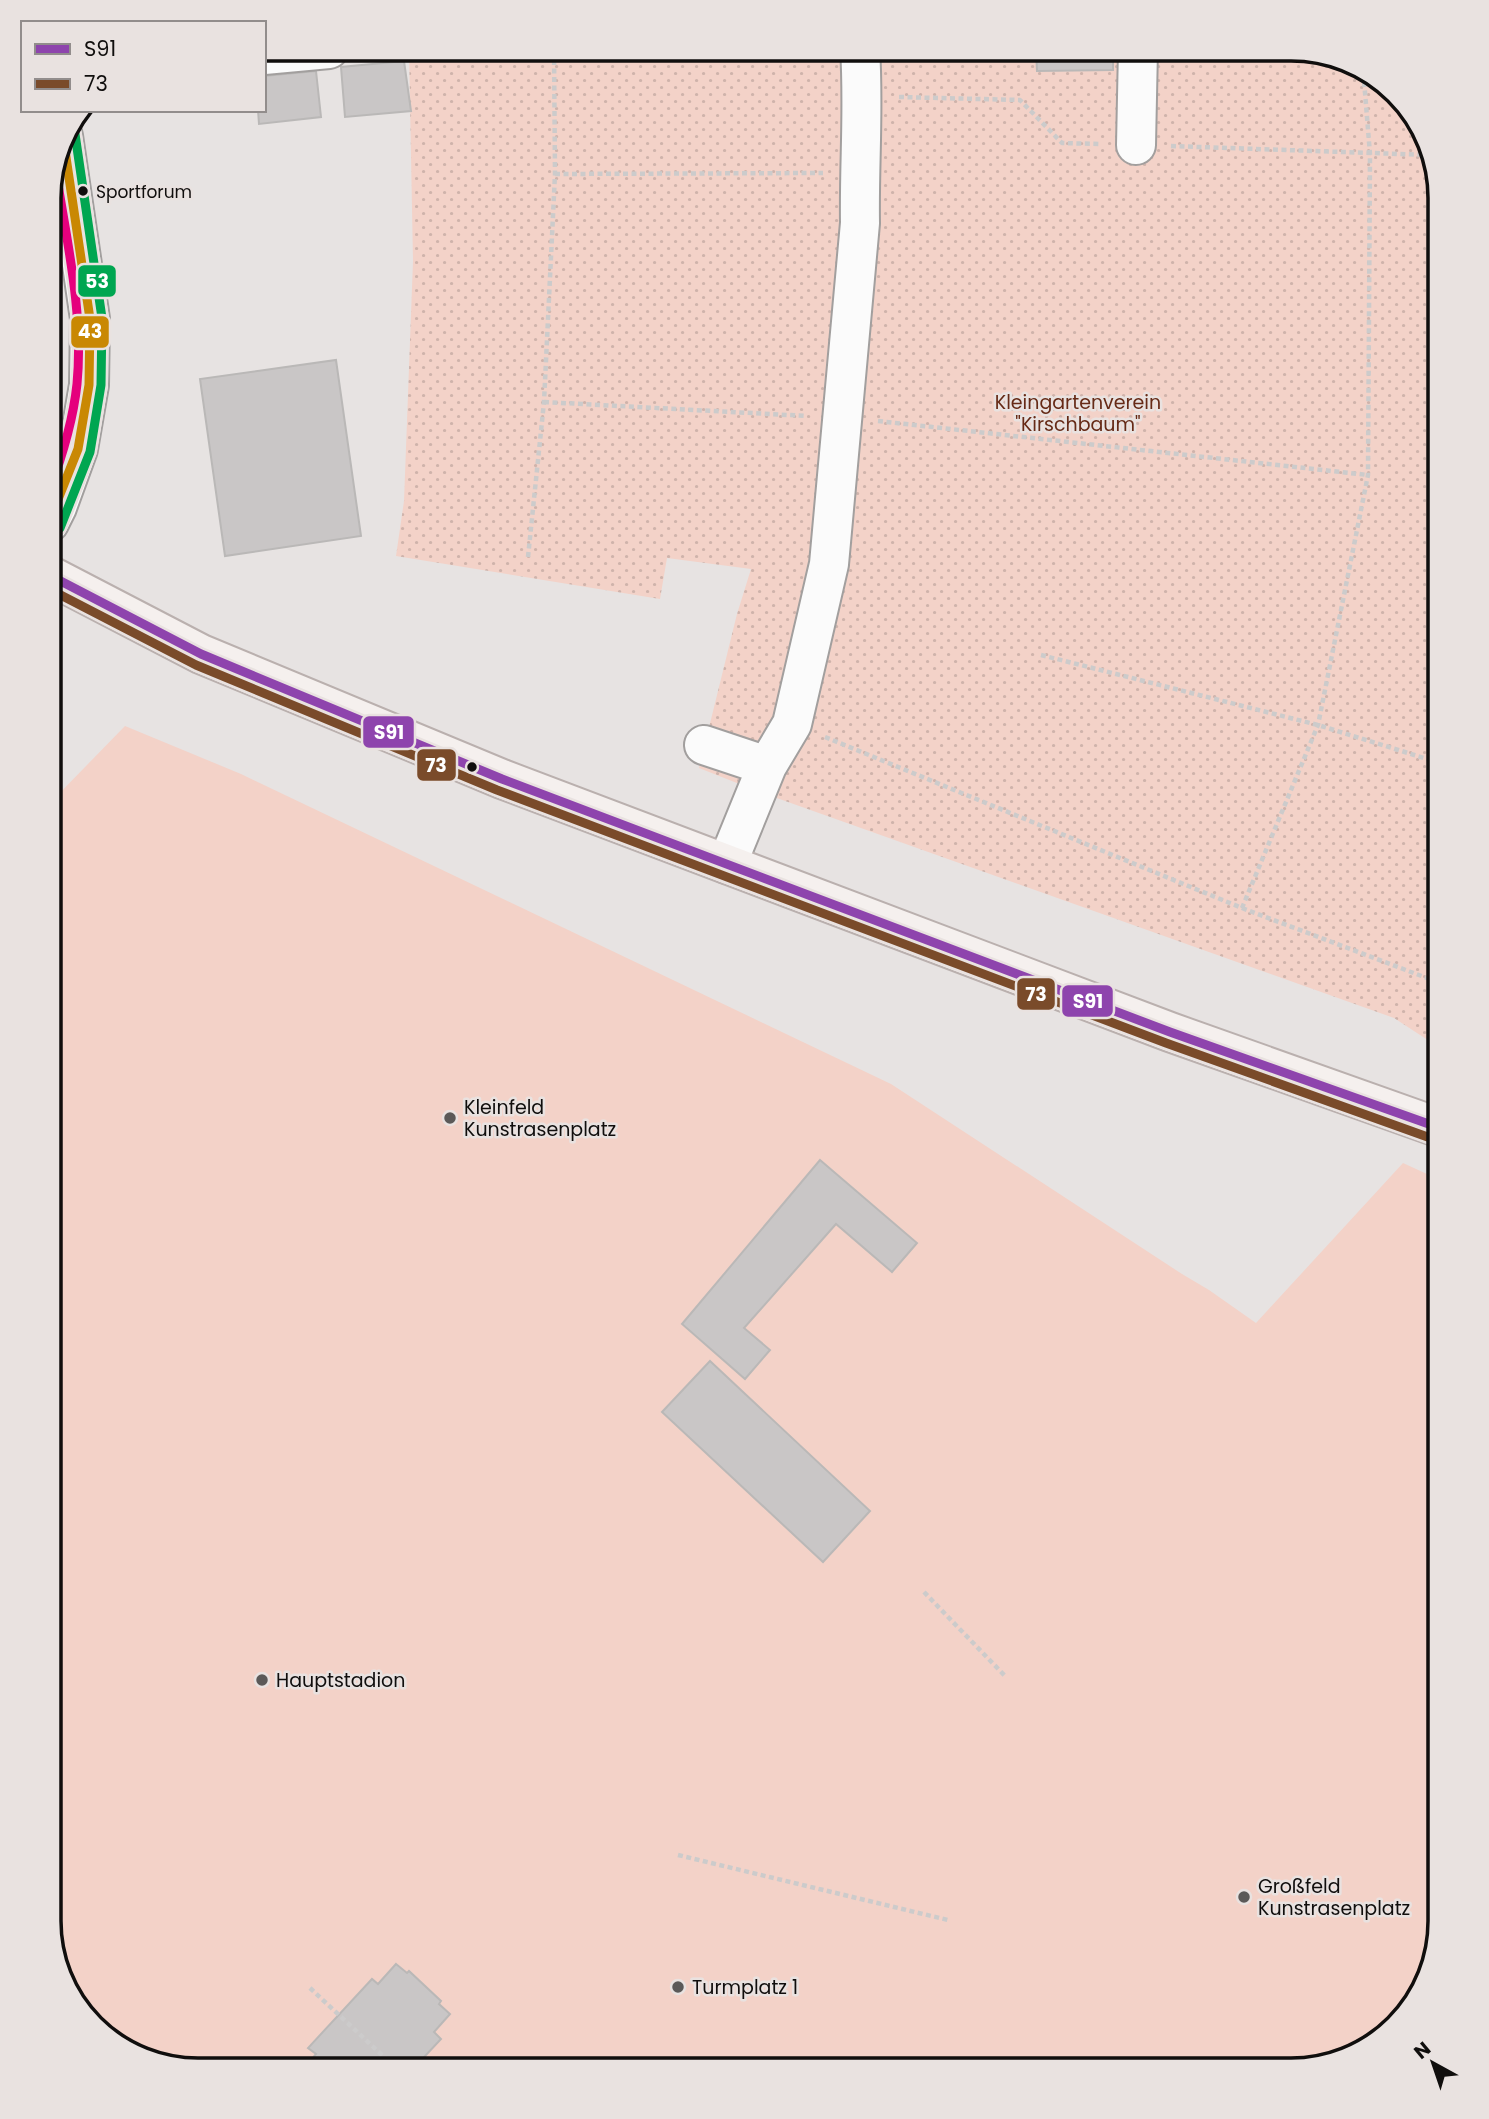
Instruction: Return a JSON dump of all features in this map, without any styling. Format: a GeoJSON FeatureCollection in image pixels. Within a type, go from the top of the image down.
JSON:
{"type":"FeatureCollection","features":[{"type":"Feature","properties":{"kind":"main road"},"geometry":{"type":"LineString","coordinates":[[62,582],[213,659],[502,779],[1170,1032],[1428,1124]]}},
{"type":"Feature","properties":{"kind":"street"},"geometry":{"type":"LineString","coordinates":[[726,864],[767,766],[792,724],[830,564],[860,223],[859,173],[863,97],[861,62]]}},
{"type":"Feature","properties":{"kind":"street"},"geometry":{"type":"LineString","coordinates":[[1136,145],[1138,62]]}},
{"type":"Feature","properties":{"kind":"street"},"geometry":{"type":"LineString","coordinates":[[62,494],[78,449],[89,385],[90,319],[67,159]]}},
{"type":"Feature","properties":{"kind":"street"},"geometry":{"type":"LineString","coordinates":[[704,745],[767,766]]}},
{"type":"Feature","properties":{"kind":"path"},"geometry":{"type":"LineString","coordinates":[[528,557],[544,402],[555,174],[554,61]]}},
{"type":"Feature","properties":{"kind":"path"},"geometry":{"type":"LineString","coordinates":[[1242,908],[1318,725],[1368,475],[1370,153],[1364,82]]}},
{"type":"Feature","properties":{"kind":"path"},"geometry":{"type":"LineString","coordinates":[[555,174],[859,173]]}},
{"type":"Feature","properties":{"kind":"path"},"geometry":{"type":"LineString","coordinates":[[544,402],[844,417],[1368,475]]}},
{"type":"Feature","properties":{"kind":"path"},"geometry":{"type":"LineString","coordinates":[[1041,655],[1318,725],[1428,759]]}},
{"type":"Feature","properties":{"kind":"path"},"geometry":{"type":"LineString","coordinates":[[792,724],[1242,908],[1428,978]]}},
{"type":"Feature","properties":{"kind":"path"},"geometry":{"type":"LineString","coordinates":[[924,1592],[1005,1676]]}},
{"type":"Feature","properties":{"kind":"path"},"geometry":{"type":"LineString","coordinates":[[678,1855],[948,1920]]}},
{"type":"Feature","properties":{"kind":"path"},"geometry":{"type":"LineString","coordinates":[[310,1988],[384,2057]]}},
{"type":"Feature","properties":{"kind":"green space","name":"Kleingartenverein \"Kirschbaum\""},"geometry":{"type":"Polygon","coordinates":[[[409,61],[1300,62],[1335,69],[1367,84],[1400,115],[1417,146],[1427,180],[1428,1040],[1394,1018],[699,768],[737,614],[751,569],[667,558],[660,599],[396,556],[404,501],[413,261],[409,61]]]}},
{"type":"Feature","properties":{"kind":"green space"},"geometry":{"type":"Polygon","coordinates":[[[125,726],[241,774],[891,1084],[1256,1323],[1403,1163],[1428,1174],[1428,1921],[1427,1939],[1417,1973],[1400,2004],[1388,2018],[1374,2030],[1343,2047],[1309,2057],[1291,2058],[189,2057],[171,2055],[137,2044],[101,2018],[89,2004],[72,1973],[62,1939],[61,1921],[62,791],[125,726]]]}},
{"type":"Feature","properties":{"kind":"building"},"geometry":{"type":"Polygon","coordinates":[[[404,61],[411,111],[345,117],[341,67],[404,61]]]}},
{"type":"Feature","properties":{"kind":"building"},"geometry":{"type":"Polygon","coordinates":[[[1037,62],[1113,62],[1113,70],[1037,71],[1037,62]]]}},
{"type":"Feature","properties":{"kind":"building"},"geometry":{"type":"Polygon","coordinates":[[[316,71],[321,117],[259,124],[258,112],[266,112],[266,76],[316,71]]]}},
{"type":"Feature","properties":{"kind":"building"},"geometry":{"type":"Polygon","coordinates":[[[336,360],[361,536],[225,556],[200,379],[336,360]]]}},
{"type":"Feature","properties":{"kind":"building"},"geometry":{"type":"Polygon","coordinates":[[[820,1160],[917,1243],[892,1272],[836,1224],[744,1328],[770,1350],[745,1379],[682,1324],[820,1160]]]}},
{"type":"Feature","properties":{"kind":"building"},"geometry":{"type":"Polygon","coordinates":[[[710,1361],[870,1511],[823,1562],[662,1412],[710,1361]]]}},
{"type":"Feature","properties":{"kind":"building"},"geometry":{"type":"Polygon","coordinates":[[[396,1964],[407,1973],[409,1971],[441,2001],[439,2004],[450,2014],[434,2032],[441,2039],[424,2057],[313,2057],[316,2054],[308,2048],[372,1979],[378,1984],[396,1964]]]}},
{"type":"Feature","properties":{"kind":"transit line","name":"53"},"geometry":{"type":"LineString","coordinates":[[62,523],[90,452],[101,385],[102,318],[75,136]]}},
{"type":"Feature","properties":{"kind":"transit line","name":"43"},"geometry":{"type":"LineString","coordinates":[[62,490],[78,449],[89,385],[90,319],[67,161]]}},
{"type":"Feature","properties":{"kind":"transit line"},"geometry":{"type":"LineString","coordinates":[[62,208],[73,275],[79,357],[75,398],[62,455]]}},
{"type":"Feature","properties":{"kind":"transit line","name":"S91"},"geometry":{"type":"LineString","coordinates":[[62,582],[201,654],[502,779],[1170,1032],[1428,1124]]}},
{"type":"Feature","properties":{"kind":"transit line","name":"73"},"geometry":{"type":"LineString","coordinates":[[62,596],[196,665],[497,790],[1166,1043],[1428,1137]]}},
{"type":"Feature","properties":{"kind":"place","name":"Sportforum"},"geometry":{"type":"Point","coordinates":[83,191]}},
{"type":"Feature","properties":{"kind":"place","name":"Kleinfeld Kunstrasenplatz"},"geometry":{"type":"Point","coordinates":[450,1118]}},
{"type":"Feature","properties":{"kind":"place","name":"Hauptstadion"},"geometry":{"type":"Point","coordinates":[262,1680]}},
{"type":"Feature","properties":{"kind":"place","name":"Großfeld Kunstrasenplatz"},"geometry":{"type":"Point","coordinates":[1244,1897]}},
{"type":"Feature","properties":{"kind":"place","name":"Turmplatz 1"},"geometry":{"type":"Point","coordinates":[678,1987]}}]}
